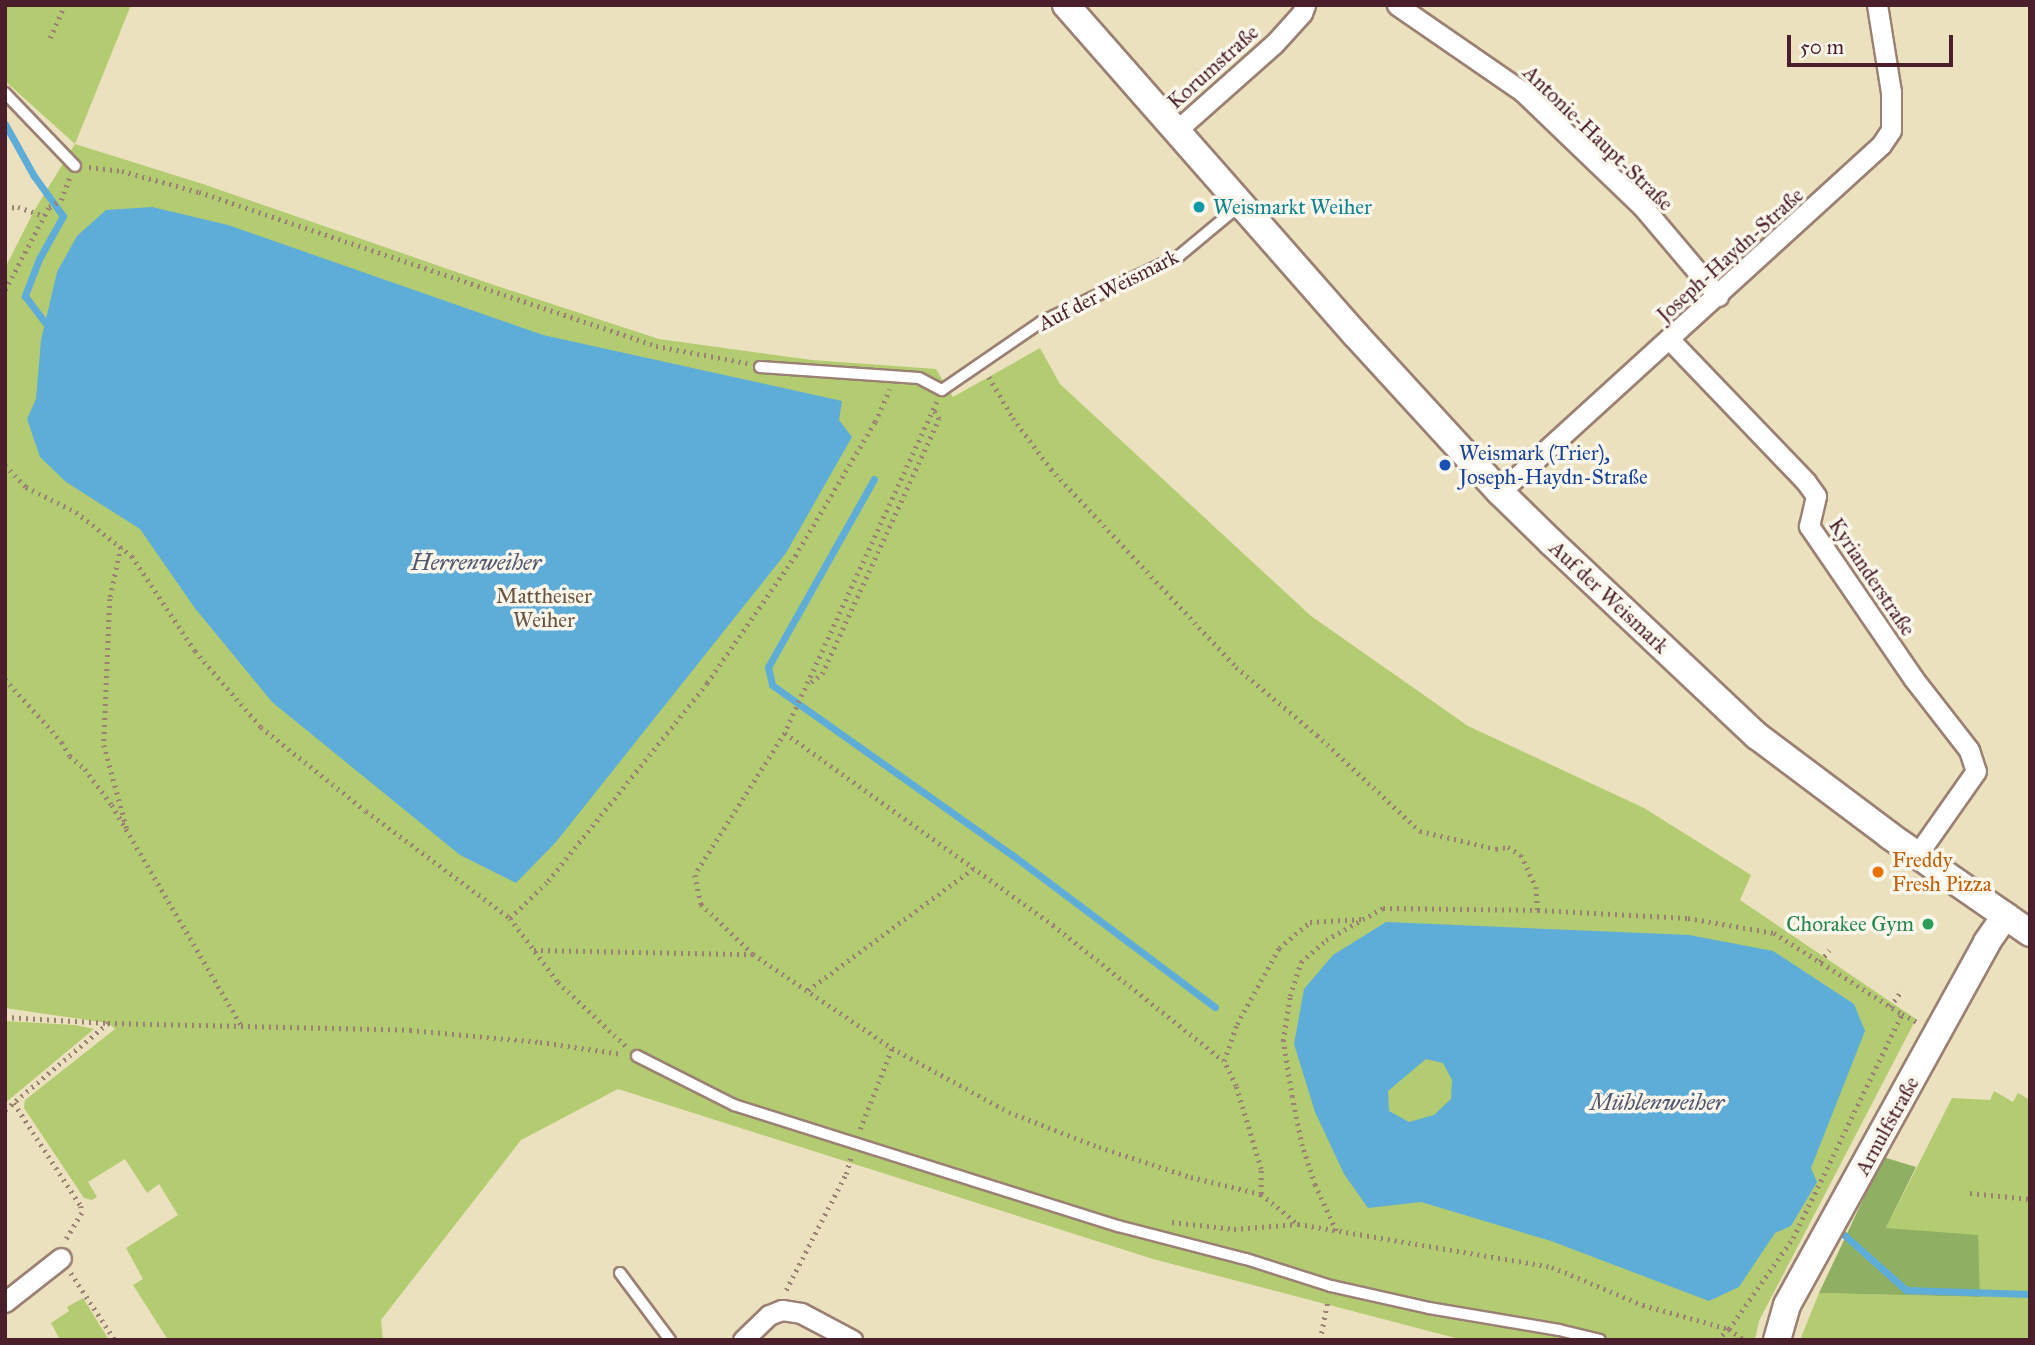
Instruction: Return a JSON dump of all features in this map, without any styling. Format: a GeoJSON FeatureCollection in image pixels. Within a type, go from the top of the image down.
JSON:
{"type":"FeatureCollection","features":[{"type":"Feature","properties":{"kind":"street","name":"Auf der Weismark"},"geometry":{"type":"LineString","coordinates":[[1066,5],[1500,492],[1757,736],[1916,855],[2030,933]]}},
{"type":"Feature","properties":{"kind":"street","name":"Korumstraße"},"geometry":{"type":"LineString","coordinates":[[1177,130],[1274,44],[1302,13],[1305,5]]}},
{"type":"Feature","properties":{"kind":"street","name":"Antonie-Haupt-Straße"},"geometry":{"type":"LineString","coordinates":[[1397,5],[1532,101],[1642,206],[1718,296]]}},
{"type":"Feature","properties":{"kind":"street","name":"Joseph-Haydn-Straße"},"geometry":{"type":"LineString","coordinates":[[1500,492],[1848,178],[1891,130],[1891,92],[1877,5]]}},
{"type":"Feature","properties":{"kind":"street","name":"Kyrianderstraße"},"geometry":{"type":"LineString","coordinates":[[1670,340],[1806,482],[1816,496],[1809,526],[1913,678],[1969,750],[1976,771],[1916,855]]}},
{"type":"Feature","properties":{"kind":"street","name":"Arnulfstraße"},"geometry":{"type":"LineString","coordinates":[[1777,1340],[1787,1306],[1987,942],[2005,916]]}},
{"type":"Feature","properties":{"kind":"street"},"geometry":{"type":"LineString","coordinates":[[5,1302],[61,1258]]}},
{"type":"Feature","properties":{"kind":"street"},"geometry":{"type":"LineString","coordinates":[[743,1340],[769,1315],[782,1310],[801,1313],[852,1340]]}},
{"type":"Feature","properties":{"kind":"lane"},"geometry":{"type":"LineString","coordinates":[[5,93],[75,166]]}},
{"type":"Feature","properties":{"kind":"lane","name":"Auf der Weismark"},"geometry":{"type":"LineString","coordinates":[[895,379],[919,378],[942,390],[1041,322],[1179,256],[1242,203]]}},
{"type":"Feature","properties":{"kind":"lane"},"geometry":{"type":"LineString","coordinates":[[761,367],[895,379]]}},
{"type":"Feature","properties":{"kind":"lane"},"geometry":{"type":"LineString","coordinates":[[637,1056],[734,1105],[1118,1226],[1246,1259],[1331,1286],[1429,1308],[1559,1330],[1600,1340]]}},
{"type":"Feature","properties":{"kind":"lane"},"geometry":{"type":"LineString","coordinates":[[620,1273],[670,1340]]}},
{"type":"Feature","properties":{"kind":"path"},"geometry":{"type":"LineString","coordinates":[[50,38],[65,5]]}},
{"type":"Feature","properties":{"kind":"path"},"geometry":{"type":"LineString","coordinates":[[5,290],[49,207],[61,200],[75,166],[122,171],[199,192],[656,346],[761,367]]}},
{"type":"Feature","properties":{"kind":"path"},"geometry":{"type":"LineString","coordinates":[[5,208],[18,207],[44,216]]}},
{"type":"Feature","properties":{"kind":"path"},"geometry":{"type":"LineString","coordinates":[[981,364],[1013,418],[1051,469],[1236,667],[1317,735],[1420,831],[1496,849],[1508,847],[1521,855],[1536,887],[1538,911]]}},
{"type":"Feature","properties":{"kind":"path"},"geometry":{"type":"LineString","coordinates":[[510,918],[548,881],[707,683],[795,556],[874,422],[895,379]]}},
{"type":"Feature","properties":{"kind":"path"},"geometry":{"type":"LineString","coordinates":[[810,682],[822,674],[939,419],[934,411],[785,733],[695,875],[701,904],[752,954],[892,1048],[1009,1112],[1098,1147],[1191,1177],[1261,1194],[1298,1224]]}},
{"type":"Feature","properties":{"kind":"path"},"geometry":{"type":"LineString","coordinates":[[5,465],[26,487],[76,512],[132,555],[195,651],[261,727],[366,811],[510,918],[558,982],[637,1056]]}},
{"type":"Feature","properties":{"kind":"path"},"geometry":{"type":"LineString","coordinates":[[121,547],[110,599],[104,745],[127,831]]}},
{"type":"Feature","properties":{"kind":"path"},"geometry":{"type":"LineString","coordinates":[[5,679],[62,742],[70,756],[85,769],[127,831],[243,1027]]}},
{"type":"Feature","properties":{"kind":"path"},"geometry":{"type":"LineString","coordinates":[[785,733],[1053,925],[1224,1061],[1236,1086],[1261,1169],[1261,1194]]}},
{"type":"Feature","properties":{"kind":"path"},"geometry":{"type":"LineString","coordinates":[[808,990],[974,868]]}},
{"type":"Feature","properties":{"kind":"path"},"geometry":{"type":"LineString","coordinates":[[1336,1231],[1301,1146],[1283,1041],[1290,996],[1301,962],[1326,940],[1383,908],[1688,918],[1774,933],[1890,1007],[1938,1032]]}},
{"type":"Feature","properties":{"kind":"path"},"geometry":{"type":"LineString","coordinates":[[1224,1061],[1237,1024],[1279,948],[1310,922],[1363,919]]}},
{"type":"Feature","properties":{"kind":"path"},"geometry":{"type":"LineString","coordinates":[[534,950],[752,954]]}},
{"type":"Feature","properties":{"kind":"path"},"geometry":{"type":"LineString","coordinates":[[1820,962],[1829,950]]}},
{"type":"Feature","properties":{"kind":"path"},"geometry":{"type":"LineString","coordinates":[[1890,1007],[1902,990]]}},
{"type":"Feature","properties":{"kind":"path"},"geometry":{"type":"LineString","coordinates":[[1717,1340],[1729,1329],[1793,1238],[1902,1014]]}},
{"type":"Feature","properties":{"kind":"path"},"geometry":{"type":"LineString","coordinates":[[5,1017],[108,1023],[410,1030],[540,1042],[637,1056]]}},
{"type":"Feature","properties":{"kind":"path"},"geometry":{"type":"LineString","coordinates":[[5,1110],[108,1023]]}},
{"type":"Feature","properties":{"kind":"path"},"geometry":{"type":"LineString","coordinates":[[782,1310],[786,1289],[846,1174],[855,1143],[892,1048]]}},
{"type":"Feature","properties":{"kind":"path"},"geometry":{"type":"LineString","coordinates":[[14,1103],[81,1206],[82,1213],[67,1236],[61,1258],[115,1340]]}},
{"type":"Feature","properties":{"kind":"path"},"geometry":{"type":"LineString","coordinates":[[1970,1194],[2030,1199]]}},
{"type":"Feature","properties":{"kind":"path"},"geometry":{"type":"LineString","coordinates":[[1171,1222],[1234,1229],[1298,1224],[1552,1267],[1643,1305],[1729,1329],[1744,1340]]}},
{"type":"Feature","properties":{"kind":"path"},"geometry":{"type":"LineString","coordinates":[[1320,1340],[1331,1286]]}},
{"type":"Feature","properties":{"kind":"green space"},"geometry":{"type":"Polygon","coordinates":[[[5,5],[131,5],[75,144],[5,81],[5,5]]]}},
{"type":"Feature","properties":{"kind":"green space","name":"Mattheiser Weiher"},"geometry":{"type":"Polygon","coordinates":[[[75,144],[203,184],[659,339],[812,360],[936,369],[953,397],[1040,348],[1060,384],[1311,616],[1468,726],[1644,808],[1751,875],[1740,900],[1916,1019],[1759,1321],[1755,1340],[1463,1340],[1153,1259],[618,1089],[521,1140],[381,1320],[383,1340],[168,1340],[133,1285],[143,1279],[126,1248],[178,1215],[159,1184],[147,1193],[125,1159],[88,1182],[97,1197],[92,1200],[84,1198],[24,1108],[25,1100],[115,1029],[108,1023],[5,1008],[5,268],[34,211],[75,144]]]}},
{"type":"Feature","properties":{"kind":"green space"},"geometry":{"type":"Polygon","coordinates":[[[5,1021],[75,1025],[94,1029],[5,1103],[5,1021]]]}},
{"type":"Feature","properties":{"kind":"green space"},"geometry":{"type":"Polygon","coordinates":[[[1994,1091],[2013,1102],[2018,1093],[2030,1100],[2030,1340],[1800,1340],[1819,1293],[1980,1297],[1886,1228],[1952,1098],[1990,1100],[1994,1091]]]}},
{"type":"Feature","properties":{"kind":"green space"},"geometry":{"type":"Polygon","coordinates":[[[1883,1157],[1916,1167],[1886,1228],[1978,1235],[1980,1297],[1819,1293],[1883,1157]]]}},
{"type":"Feature","properties":{"kind":"green space"},"geometry":{"type":"Polygon","coordinates":[[[83,1298],[109,1340],[60,1340],[51,1323],[69,1311],[67,1307],[83,1298]]]}},
{"type":"Feature","properties":{"kind":"water","name":"Herrenweiher"},"geometry":{"type":"Polygon","coordinates":[[[152,207],[228,225],[543,335],[842,401],[839,420],[852,437],[786,553],[556,842],[516,883],[460,855],[272,702],[194,607],[140,529],[66,482],[40,457],[27,419],[36,399],[41,340],[57,272],[77,236],[106,210],[152,207]]]}},
{"type":"Feature","properties":{"kind":"water","name":"Mühlenweiher"},"geometry":{"type":"Polygon","coordinates":[[[1386,922],[1689,935],[1773,951],[1854,1004],[1865,1031],[1811,1168],[1817,1182],[1791,1226],[1775,1233],[1739,1287],[1709,1301],[1551,1241],[1421,1202],[1368,1208],[1344,1174],[1315,1112],[1294,1044],[1304,989],[1333,955],[1386,922]],[[1426,1059],[1388,1091],[1389,1111],[1409,1122],[1434,1115],[1451,1099],[1452,1080],[1443,1063],[1426,1059]]]}},
{"type":"Feature","properties":{"kind":"waterway"},"geometry":{"type":"LineString","coordinates":[[5,124],[34,176],[63,216],[39,259],[25,296],[45,323]]}},
{"type":"Feature","properties":{"kind":"waterway"},"geometry":{"type":"LineString","coordinates":[[874,479],[768,667],[772,685],[1011,854],[1215,1007]]}},
{"type":"Feature","properties":{"kind":"waterway"},"geometry":{"type":"LineString","coordinates":[[1842,1233],[1906,1290],[2030,1294]]}},
{"type":"Feature","properties":{"kind":"place","name":"Weismarkt Weiher"},"geometry":{"type":"Point","coordinates":[1199,207]}},
{"type":"Feature","properties":{"kind":"place","name":"Weismark (Trier), Joseph-Haydn-Straße"},"geometry":{"type":"Point","coordinates":[1445,465]}},
{"type":"Feature","properties":{"kind":"place","name":"Freddy Fresh Pizza"},"geometry":{"type":"Point","coordinates":[1878,872]}},
{"type":"Feature","properties":{"kind":"place","name":"Chorakee Gym"},"geometry":{"type":"Point","coordinates":[1928,924]}}]}
